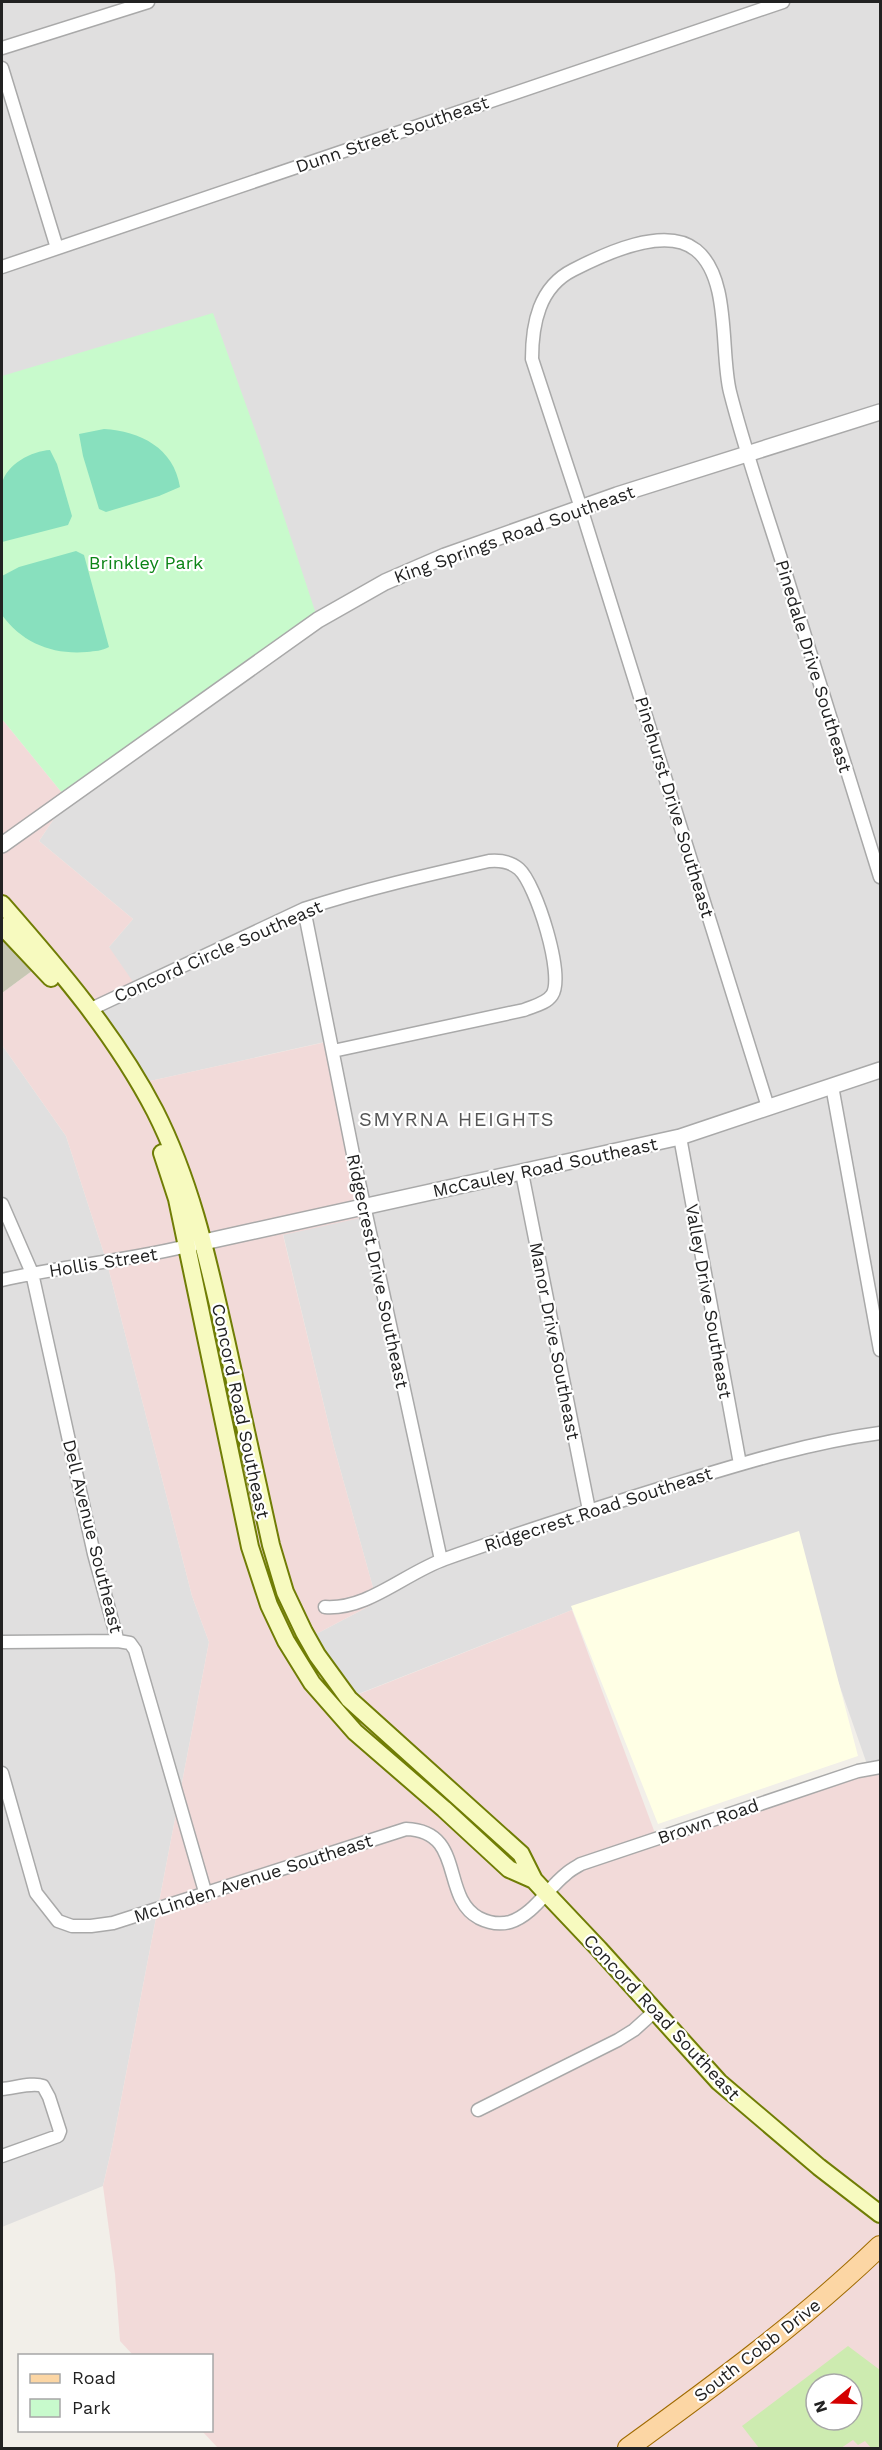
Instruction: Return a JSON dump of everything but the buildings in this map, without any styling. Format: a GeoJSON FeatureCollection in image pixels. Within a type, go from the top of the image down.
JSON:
{"type":"FeatureCollection","features":[{"type":"Feature","properties":{"kind":"main road","name":"Concord Road Southeast"},"geometry":{"type":"LineString","coordinates":[[2,904],[91,1009],[129,1064],[156,1113],[182,1172],[204,1242],[270,1545],[285,1592],[317,1655],[349,1699],[521,1854],[534,1880],[701,2064],[737,2100],[880,2214]]}},
{"type":"Feature","properties":{"kind":"main road","name":"Concord Road Southeast"},"geometry":{"type":"LineString","coordinates":[[2,926],[40,965],[104,1045],[136,1097],[167,1163],[250,1547],[269,1605],[286,1641],[312,1683],[355,1732],[509,1869],[534,1880]]}},
{"type":"Feature","properties":{"kind":"main road","name":"South Cobb Drive"},"geometry":{"type":"LineString","coordinates":[[627,2448],[783,2332],[850,2276],[880,2246]]}},
{"type":"Feature","properties":{"kind":"street"},"geometry":{"type":"LineString","coordinates":[[2,48],[148,2]]}},
{"type":"Feature","properties":{"kind":"street","name":"Dunn Street Southeast"},"geometry":{"type":"LineString","coordinates":[[2,267],[783,2]]}},
{"type":"Feature","properties":{"kind":"street"},"geometry":{"type":"LineString","coordinates":[[2,68],[57,248]]}},
{"type":"Feature","properties":{"kind":"street","name":"Pinedale Drive Southeast"},"geometry":{"type":"LineString","coordinates":[[581,508],[532,359],[532,336],[537,311],[548,292],[566,273],[592,260],[664,238],[683,241],[698,251],[711,269],[720,298],[729,389],[880,877]]}},
{"type":"Feature","properties":{"kind":"street","name":"King Springs Road Southeast"},"geometry":{"type":"LineString","coordinates":[[2,845],[339,607],[385,582],[435,560],[581,508],[880,412]]}},
{"type":"Feature","properties":{"kind":"street","name":"Pinehurst Drive Southeast"},"geometry":{"type":"LineString","coordinates":[[581,508],[768,1107]]}},
{"type":"Feature","properties":{"kind":"street","name":"Concord Circle Southeast"},"geometry":{"type":"LineString","coordinates":[[91,1009],[304,909],[382,886],[499,860],[510,863],[520,870],[527,880],[540,913],[554,970],[555,985],[552,994],[537,1005],[333,1051]]}},
{"type":"Feature","properties":{"kind":"street","name":"Ridgecrest Drive Southeast"},"geometry":{"type":"LineString","coordinates":[[304,909],[364,1206],[441,1560]]}},
{"type":"Feature","properties":{"kind":"street","name":"McCauley Road Southeast"},"geometry":{"type":"LineString","coordinates":[[204,1242],[680,1137],[880,1070]]}},
{"type":"Feature","properties":{"kind":"street"},"geometry":{"type":"LineString","coordinates":[[832,1086],[880,1350]]}},
{"type":"Feature","properties":{"kind":"street","name":"Valley Drive Southeast"},"geometry":{"type":"LineString","coordinates":[[680,1137],[740,1464]]}},
{"type":"Feature","properties":{"kind":"street","name":"Manor Drive Southeast"},"geometry":{"type":"LineString","coordinates":[[522,1173],[589,1510]]}},
{"type":"Feature","properties":{"kind":"street","name":"Dell Avenue Southeast"},"geometry":{"type":"LineString","coordinates":[[2,1204],[32,1273],[94,1554],[118,1641],[130,1643],[135,1650],[206,1895]]}},
{"type":"Feature","properties":{"kind":"street","name":"Hollis Street"},"geometry":{"type":"LineString","coordinates":[[2,1280],[32,1273],[105,1263],[204,1242]]}},
{"type":"Feature","properties":{"kind":"street","name":"Ridgecrest Road Southeast"},"geometry":{"type":"LineString","coordinates":[[325,1607],[351,1605],[441,1560],[589,1510],[797,1447],[880,1433]]}},
{"type":"Feature","properties":{"kind":"street"},"geometry":{"type":"LineString","coordinates":[[2,1642],[118,1641]]}},
{"type":"Feature","properties":{"kind":"street","name":"Brown Road"},"geometry":{"type":"LineString","coordinates":[[546,1893],[566,1873],[597,1858],[846,1775],[880,1767]]}},
{"type":"Feature","properties":{"kind":"street","name":"McLinden Avenue Southeast"},"geometry":{"type":"LineString","coordinates":[[2,1773],[36,1893],[58,1921],[72,1926],[113,1923],[406,1829],[428,1834],[440,1844],[448,1858],[458,1892],[466,1909],[485,1922],[497,1924],[516,1919],[546,1893]]}},
{"type":"Feature","properties":{"kind":"street"},"geometry":{"type":"LineString","coordinates":[[478,2110],[613,2043],[634,2030],[655,2011]]}},
{"type":"Feature","properties":{"kind":"street"},"geometry":{"type":"LineString","coordinates":[[2,2089],[35,2084],[43,2086],[60,2131],[58,2136],[2,2156]]}},
{"type":"Feature","properties":{"kind":"shaded area"},"geometry":{"type":"Polygon","coordinates":[[[2,2],[880,2],[880,1770],[869,1770],[792,1549],[572,1610],[348,1698],[303,1641],[377,1602],[334,1447],[283,1234],[334,1040],[150,1081],[102,1012],[109,947],[133,919],[39,841],[67,799],[2,376],[2,2]]]}},
{"type":"Feature","properties":{"kind":"shaded area"},"geometry":{"type":"Polygon","coordinates":[[[2,719],[67,799],[39,841],[133,919],[109,947],[140,992],[102,1012],[150,1081],[335,1040],[365,1217],[283,1235],[334,1447],[377,1602],[303,1641],[349,1698],[572,1610],[659,1844],[880,1770],[880,2448],[218,2448],[203,2432],[213,2432],[213,2354],[132,2354],[120,2341],[115,2274],[103,2186],[209,1642],[192,1596],[107,1263],[66,1136],[2,1045],[2,993],[44,962],[2,914],[2,719]]]}},
{"type":"Feature","properties":{"kind":"shaded area"},"geometry":{"type":"Polygon","coordinates":[[[2,914],[44,962],[2,993],[2,914]]]}},
{"type":"Feature","properties":{"kind":"shaded area"},"geometry":{"type":"Polygon","coordinates":[[[2,1045],[66,1136],[107,1263],[192,1596],[209,1642],[103,2186],[2,2227],[2,1045]]]}},
{"type":"Feature","properties":{"kind":"shaded area"},"geometry":{"type":"Polygon","coordinates":[[[799,1531],[858,1756],[658,1824],[571,1606],[799,1531]]]}},
{"type":"Feature","properties":{"kind":"green space","name":"Brinkley Park"},"geometry":{"type":"Polygon","coordinates":[[[213,313],[259,441],[318,620],[67,799],[2,719],[2,376],[213,313]]]}},
{"type":"Feature","properties":{"kind":"green space"},"geometry":{"type":"Polygon","coordinates":[[[104,429],[130,433],[153,444],[171,462],[180,487],[159,496],[106,512],[99,509],[83,456],[79,434],[104,429]]]}},
{"type":"Feature","properties":{"kind":"green space"},"geometry":{"type":"Polygon","coordinates":[[[50,450],[57,464],[72,516],[68,525],[2,542],[1,497],[4,477],[21,460],[35,453],[50,450]]]}},
{"type":"Feature","properties":{"kind":"green space"},"geometry":{"type":"Polygon","coordinates":[[[76,551],[84,555],[109,647],[101,650],[74,652],[50,649],[19,633],[2,615],[2,576],[19,567],[76,551]]]}},
{"type":"Feature","properties":{"kind":"green space"},"geometry":{"type":"Polygon","coordinates":[[[848,2346],[880,2370],[880,2448],[871,2448],[865,2441],[858,2445],[853,2440],[841,2448],[759,2448],[742,2426],[804,2379],[804,2432],[864,2432],[864,2372],[814,2372],[848,2346]]]}},
{"type":"Feature","properties":{"kind":"district","name":"SMYRNA HEIGHTS"},"geometry":{"type":"Point","coordinates":[457,1119]}}]}
